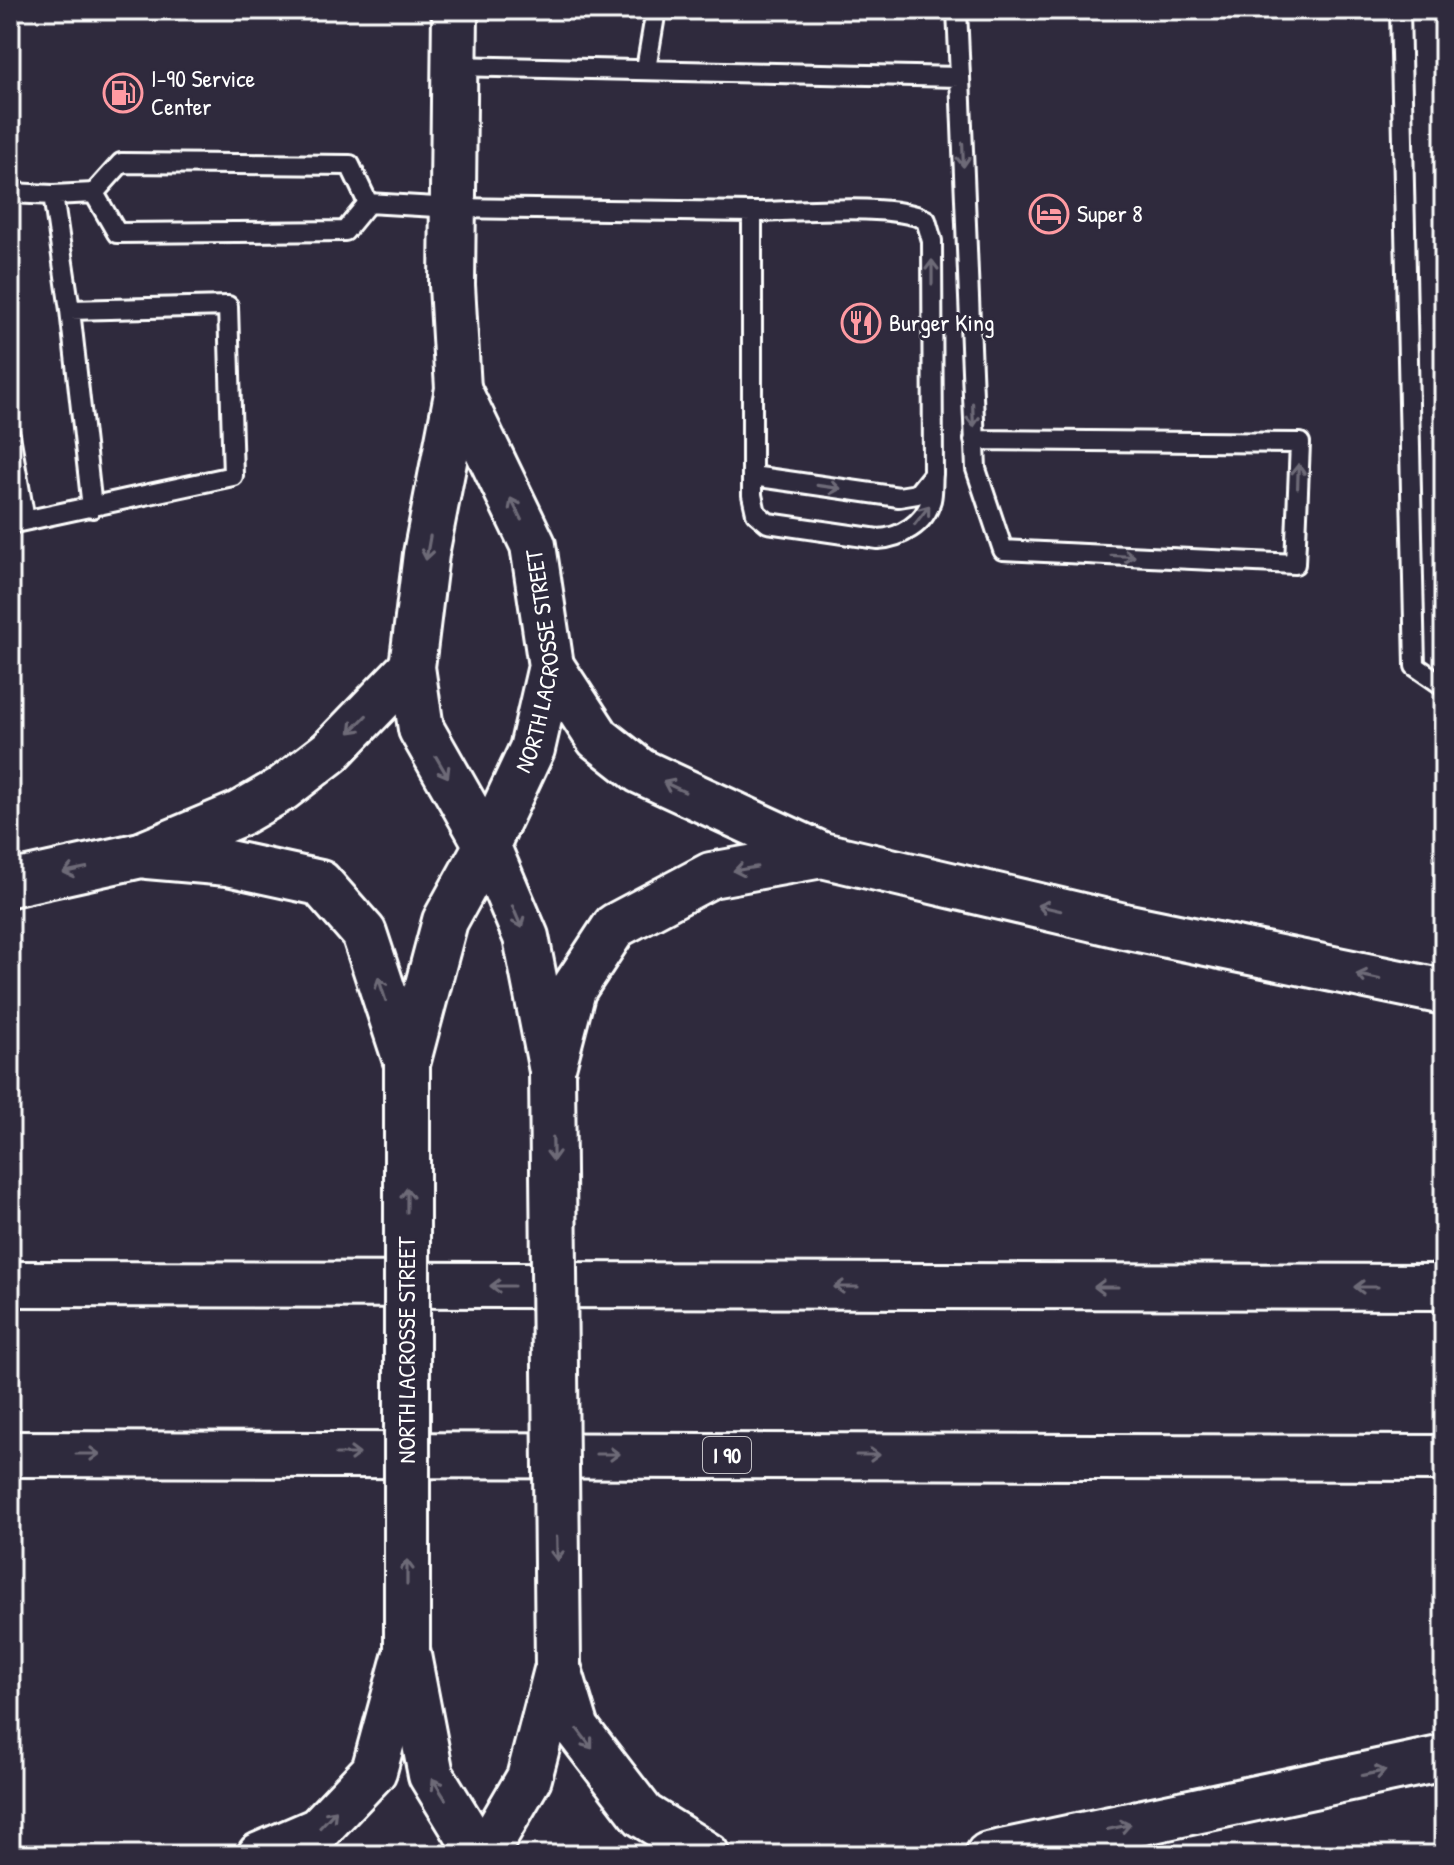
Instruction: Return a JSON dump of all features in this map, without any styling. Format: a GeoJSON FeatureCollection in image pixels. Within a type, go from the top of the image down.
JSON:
{"type":"FeatureCollection","features":[{"type":"Feature","properties":{"kind":"main road","name":"NORTH LACROSSE STREET"},"geometry":{"type":"LineString","coordinates":[[455,10],[452,285],[458,389],[426,554],[412,667],[421,729],[487,845],[526,937],[552,1071],[558,1666],[529,1778],[482,1855],[431,1775],[407,1650],[407,1064],[445,921],[487,845],[532,749],[551,666],[533,545],[458,389]]}},
{"type":"Feature","properties":{"kind":"main road"},"geometry":{"type":"LineString","coordinates":[[551,666],[598,738],[640,771],[822,855],[1124,926],[1444,992]]}},
{"type":"Feature","properties":{"kind":"main road"},"geometry":{"type":"LineString","coordinates":[[10,884],[141,855],[239,814],[282,789],[330,752],[412,667]]}},
{"type":"Feature","properties":{"kind":"main road"},"geometry":{"type":"LineString","coordinates":[[141,855],[228,863],[320,883],[364,933],[407,1064]]}},
{"type":"Feature","properties":{"kind":"main road"},"geometry":{"type":"LineString","coordinates":[[552,1071],[573,990],[615,926],[711,875],[822,855]]}},
{"type":"Feature","properties":{"kind":"main road"},"geometry":{"type":"LineString","coordinates":[[10,1284],[1444,1287]]}},
{"type":"Feature","properties":{"kind":"main road","name":"I 90"},"geometry":{"type":"LineString","coordinates":[[10,1454],[1444,1458]]}},
{"type":"Feature","properties":{"kind":"main road"},"geometry":{"type":"LineString","coordinates":[[260,1855],[318,1830],[374,1771],[407,1650]]}},
{"type":"Feature","properties":{"kind":"main road"},"geometry":{"type":"LineString","coordinates":[[558,1666],[577,1729],[643,1815],[707,1855]]}},
{"type":"Feature","properties":{"kind":"main road"},"geometry":{"type":"LineString","coordinates":[[988,1855],[1444,1758]]}},
{"type":"Feature","properties":{"kind":"lane"},"geometry":{"type":"LineString","coordinates":[[646,69],[656,10]]}},
{"type":"Feature","properties":{"kind":"lane"},"geometry":{"type":"LineString","coordinates":[[957,10],[974,440],[976,469],[1003,550],[1295,564],[1300,443],[974,440]]}},
{"type":"Feature","properties":{"kind":"lane"},"geometry":{"type":"LineString","coordinates":[[1400,10],[1415,666],[1444,686]]}},
{"type":"Feature","properties":{"kind":"lane"},"geometry":{"type":"LineString","coordinates":[[453,66],[960,77]]}},
{"type":"Feature","properties":{"kind":"lane"},"geometry":{"type":"LineString","coordinates":[[10,193],[94,193],[121,163],[350,165],[368,203]]}},
{"type":"Feature","properties":{"kind":"lane"},"geometry":{"type":"LineString","coordinates":[[94,193],[117,233],[345,231],[368,203]]}},
{"type":"Feature","properties":{"kind":"lane"},"geometry":{"type":"LineString","coordinates":[[53,195],[70,310],[92,508]]}},
{"type":"Feature","properties":{"kind":"lane"},"geometry":{"type":"LineString","coordinates":[[368,203],[453,208],[886,211],[913,213],[926,220],[932,241],[931,502],[921,518],[895,538],[878,539],[768,523],[756,513],[752,495],[752,212]]}},
{"type":"Feature","properties":{"kind":"lane"},"geometry":{"type":"LineString","coordinates":[[10,435],[18,522],[233,476],[228,306],[70,310]]}},
{"type":"Feature","properties":{"kind":"lane"},"geometry":{"type":"LineString","coordinates":[[752,476],[899,497],[917,494],[933,474]]}},
{"type":"Feature","properties":{"kind":"place","name":"I-90 Service Center"},"geometry":{"type":"Point","coordinates":[123,93]}},
{"type":"Feature","properties":{"kind":"place","name":"Super 8"},"geometry":{"type":"Point","coordinates":[1049,214]}},
{"type":"Feature","properties":{"kind":"place","name":"Burger King"},"geometry":{"type":"Point","coordinates":[861,323]}}]}
